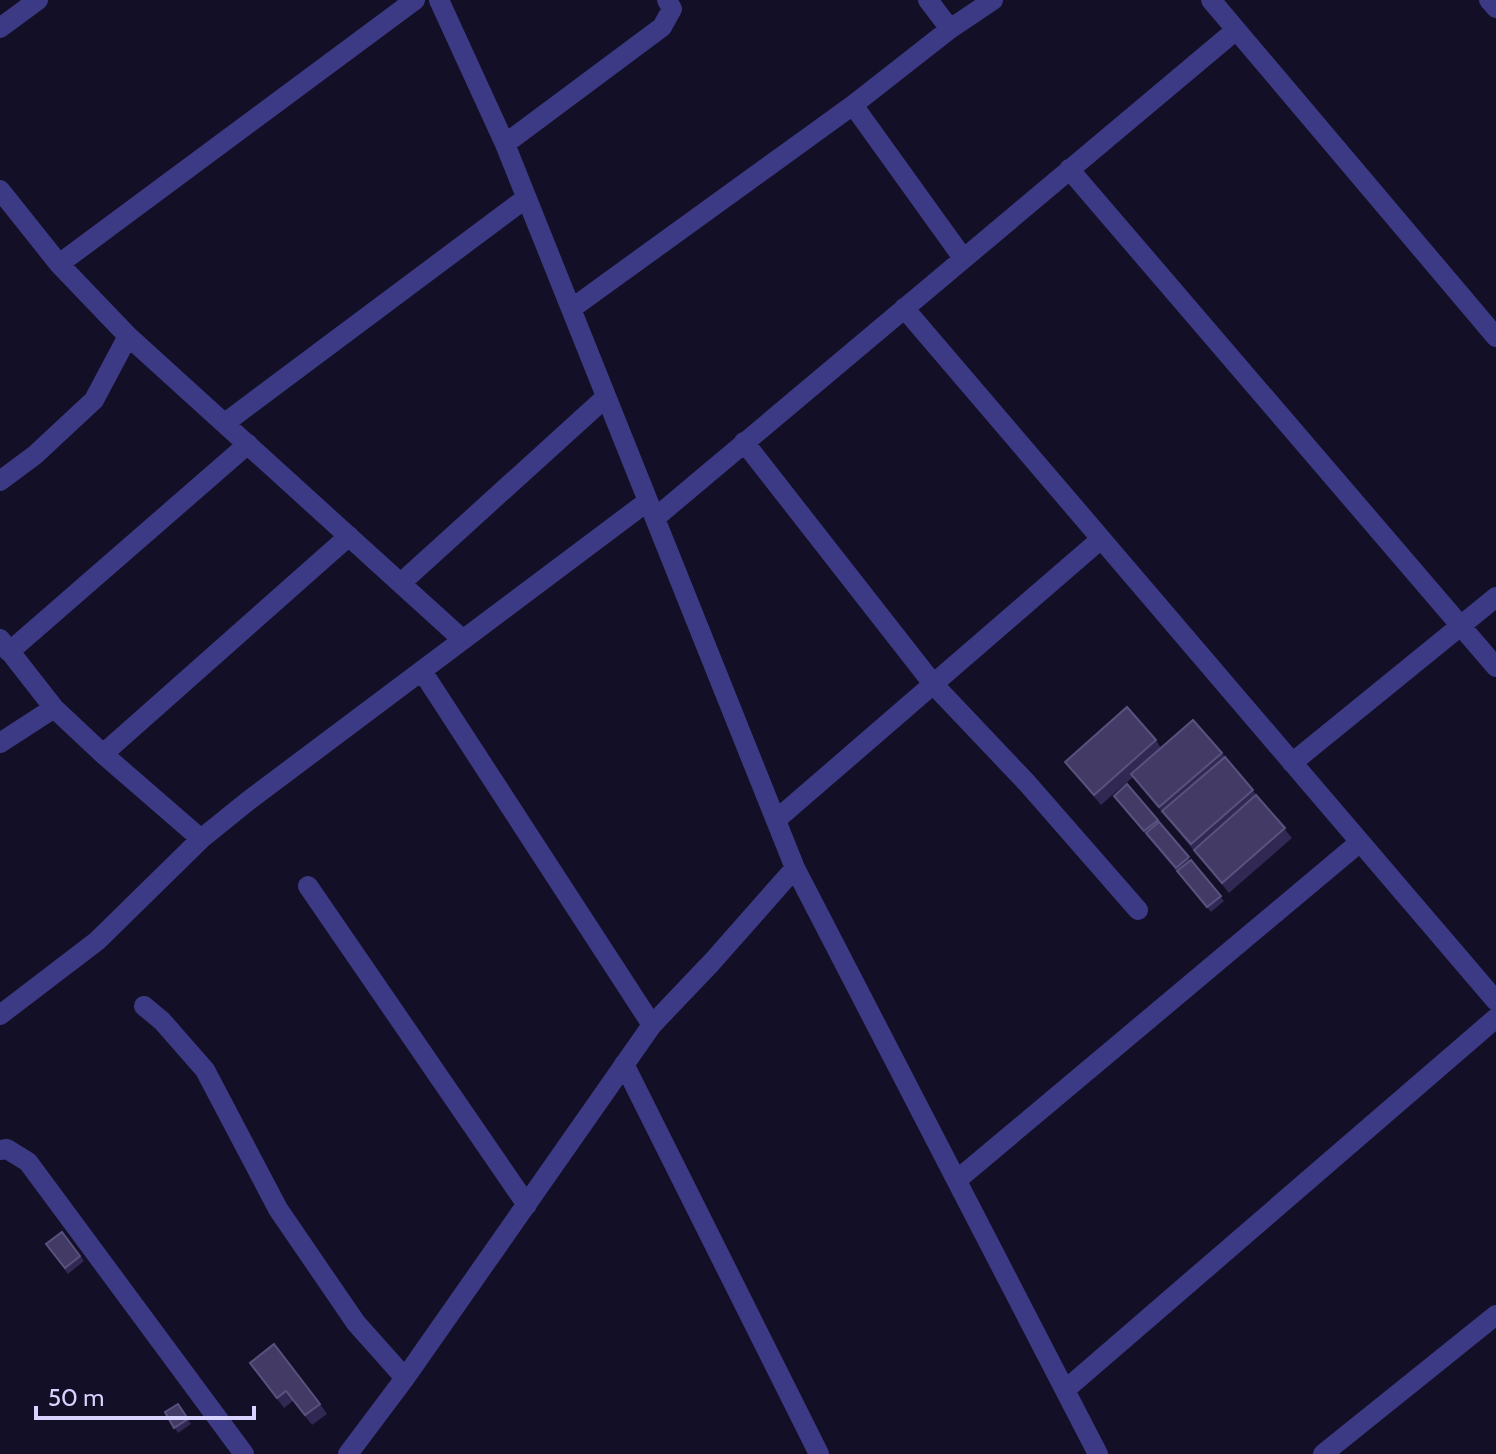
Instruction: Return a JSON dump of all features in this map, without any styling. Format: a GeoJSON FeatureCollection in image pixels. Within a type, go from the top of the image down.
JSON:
{"type":"FeatureCollection","features":[{"type":"Feature","properties":{"kind":"street"},"geometry":{"type":"LineString","coordinates":[[0,28],[38,0]]}},
{"type":"Feature","properties":{"kind":"street"},"geometry":{"type":"LineString","coordinates":[[59,264],[415,0]]}},
{"type":"Feature","properties":{"kind":"street"},"geometry":{"type":"LineString","coordinates":[[439,0],[505,144],[795,868],[1098,1454]]}},
{"type":"Feature","properties":{"kind":"street"},"geometry":{"type":"LineString","coordinates":[[505,144],[662,27],[672,9],[667,0]]}},
{"type":"Feature","properties":{"kind":"street"},"geometry":{"type":"LineString","coordinates":[[928,0],[950,29]]}},
{"type":"Feature","properties":{"kind":"street"},"geometry":{"type":"LineString","coordinates":[[571,309],[993,0]]}},
{"type":"Feature","properties":{"kind":"street"},"geometry":{"type":"LineString","coordinates":[[1211,0],[1495,333]]}},
{"type":"Feature","properties":{"kind":"street"},"geometry":{"type":"LineString","coordinates":[[1489,0],[1496,8]]}},
{"type":"Feature","properties":{"kind":"street"},"geometry":{"type":"LineString","coordinates":[[0,1015],[97,941],[201,839],[248,801],[463,640],[744,442],[1236,30]]}},
{"type":"Feature","properties":{"kind":"street"},"geometry":{"type":"LineString","coordinates":[[853,105],[963,258]]}},
{"type":"Feature","properties":{"kind":"street"},"geometry":{"type":"LineString","coordinates":[[1069,169],[1496,667]]}},
{"type":"Feature","properties":{"kind":"street"},"geometry":{"type":"LineString","coordinates":[[0,190],[59,264],[128,336],[463,640]]}},
{"type":"Feature","properties":{"kind":"street"},"geometry":{"type":"LineString","coordinates":[[225,423],[526,198]]}},
{"type":"Feature","properties":{"kind":"street"},"geometry":{"type":"LineString","coordinates":[[904,308],[1496,1001]]}},
{"type":"Feature","properties":{"kind":"street"},"geometry":{"type":"LineString","coordinates":[[0,481],[35,455],[94,400],[128,336]]}},
{"type":"Feature","properties":{"kind":"street"},"geometry":{"type":"LineString","coordinates":[[401,583],[606,397]]}},
{"type":"Feature","properties":{"kind":"street"},"geometry":{"type":"LineString","coordinates":[[744,442],[934,685],[1027,783],[1138,910]]}},
{"type":"Feature","properties":{"kind":"street"},"geometry":{"type":"LineString","coordinates":[[201,839],[54,708],[5,645],[248,444]]}},
{"type":"Feature","properties":{"kind":"street"},"geometry":{"type":"LineString","coordinates":[[103,754],[349,536]]}},
{"type":"Feature","properties":{"kind":"street"},"geometry":{"type":"LineString","coordinates":[[776,820],[1101,539]]}},
{"type":"Feature","properties":{"kind":"street"},"geometry":{"type":"LineString","coordinates":[[1292,763],[1496,597]]}},
{"type":"Feature","properties":{"kind":"street"},"geometry":{"type":"LineString","coordinates":[[422,671],[652,1025]]}},
{"type":"Feature","properties":{"kind":"street"},"geometry":{"type":"LineString","coordinates":[[0,743],[54,708]]}},
{"type":"Feature","properties":{"kind":"street"},"geometry":{"type":"LineString","coordinates":[[957,1180],[1360,842]]}},
{"type":"Feature","properties":{"kind":"street"},"geometry":{"type":"LineString","coordinates":[[348,1454],[405,1378],[652,1025],[795,868]]}},
{"type":"Feature","properties":{"kind":"street"},"geometry":{"type":"LineString","coordinates":[[308,886],[527,1205]]}},
{"type":"Feature","properties":{"kind":"street"},"geometry":{"type":"LineString","coordinates":[[144,1006],[162,1021],[205,1070],[278,1209],[356,1323],[405,1378]]}},
{"type":"Feature","properties":{"kind":"street"},"geometry":{"type":"LineString","coordinates":[[1065,1390],[1496,1018]]}},
{"type":"Feature","properties":{"kind":"street"},"geometry":{"type":"LineString","coordinates":[[624,1064],[819,1454]]}},
{"type":"Feature","properties":{"kind":"street"},"geometry":{"type":"LineString","coordinates":[[0,1150],[7,1149],[28,1162],[244,1454]]}},
{"type":"Feature","properties":{"kind":"street"},"geometry":{"type":"LineString","coordinates":[[1323,1454],[1496,1315]]}},
{"type":"Feature","properties":{"kind":"building"},"geometry":{"type":"Polygon","coordinates":[[[1127,707],[1156,740],[1094,795],[1065,762],[1127,707]]]}},
{"type":"Feature","properties":{"kind":"building"},"geometry":{"type":"Polygon","coordinates":[[[1193,720],[1222,753],[1159,807],[1131,774],[1193,720]]]}},
{"type":"Feature","properties":{"kind":"building"},"geometry":{"type":"Polygon","coordinates":[[[1225,757],[1253,790],[1191,844],[1162,811],[1225,757]]]}},
{"type":"Feature","properties":{"kind":"building"},"geometry":{"type":"Polygon","coordinates":[[[1127,784],[1158,820],[1144,831],[1114,796],[1127,784]]]}},
{"type":"Feature","properties":{"kind":"building"},"geometry":{"type":"Polygon","coordinates":[[[1256,795],[1285,828],[1222,883],[1194,850],[1256,795]]]}},
{"type":"Feature","properties":{"kind":"building"},"geometry":{"type":"Polygon","coordinates":[[[1159,822],[1189,857],[1176,868],[1146,833],[1159,822]]]}},
{"type":"Feature","properties":{"kind":"building"},"geometry":{"type":"Polygon","coordinates":[[[1191,860],[1221,896],[1207,907],[1177,871],[1191,860]]]}},
{"type":"Feature","properties":{"kind":"building"},"geometry":{"type":"Polygon","coordinates":[[[62,1232],[80,1256],[65,1268],[46,1244],[62,1232]]]}},
{"type":"Feature","properties":{"kind":"building"},"geometry":{"type":"Polygon","coordinates":[[[274,1344],[320,1404],[305,1415],[286,1391],[277,1398],[250,1363],[274,1344]]]}},
{"type":"Feature","properties":{"kind":"building"},"geometry":{"type":"Polygon","coordinates":[[[178,1404],[188,1419],[174,1428],[165,1412],[178,1404]]]}}]}
